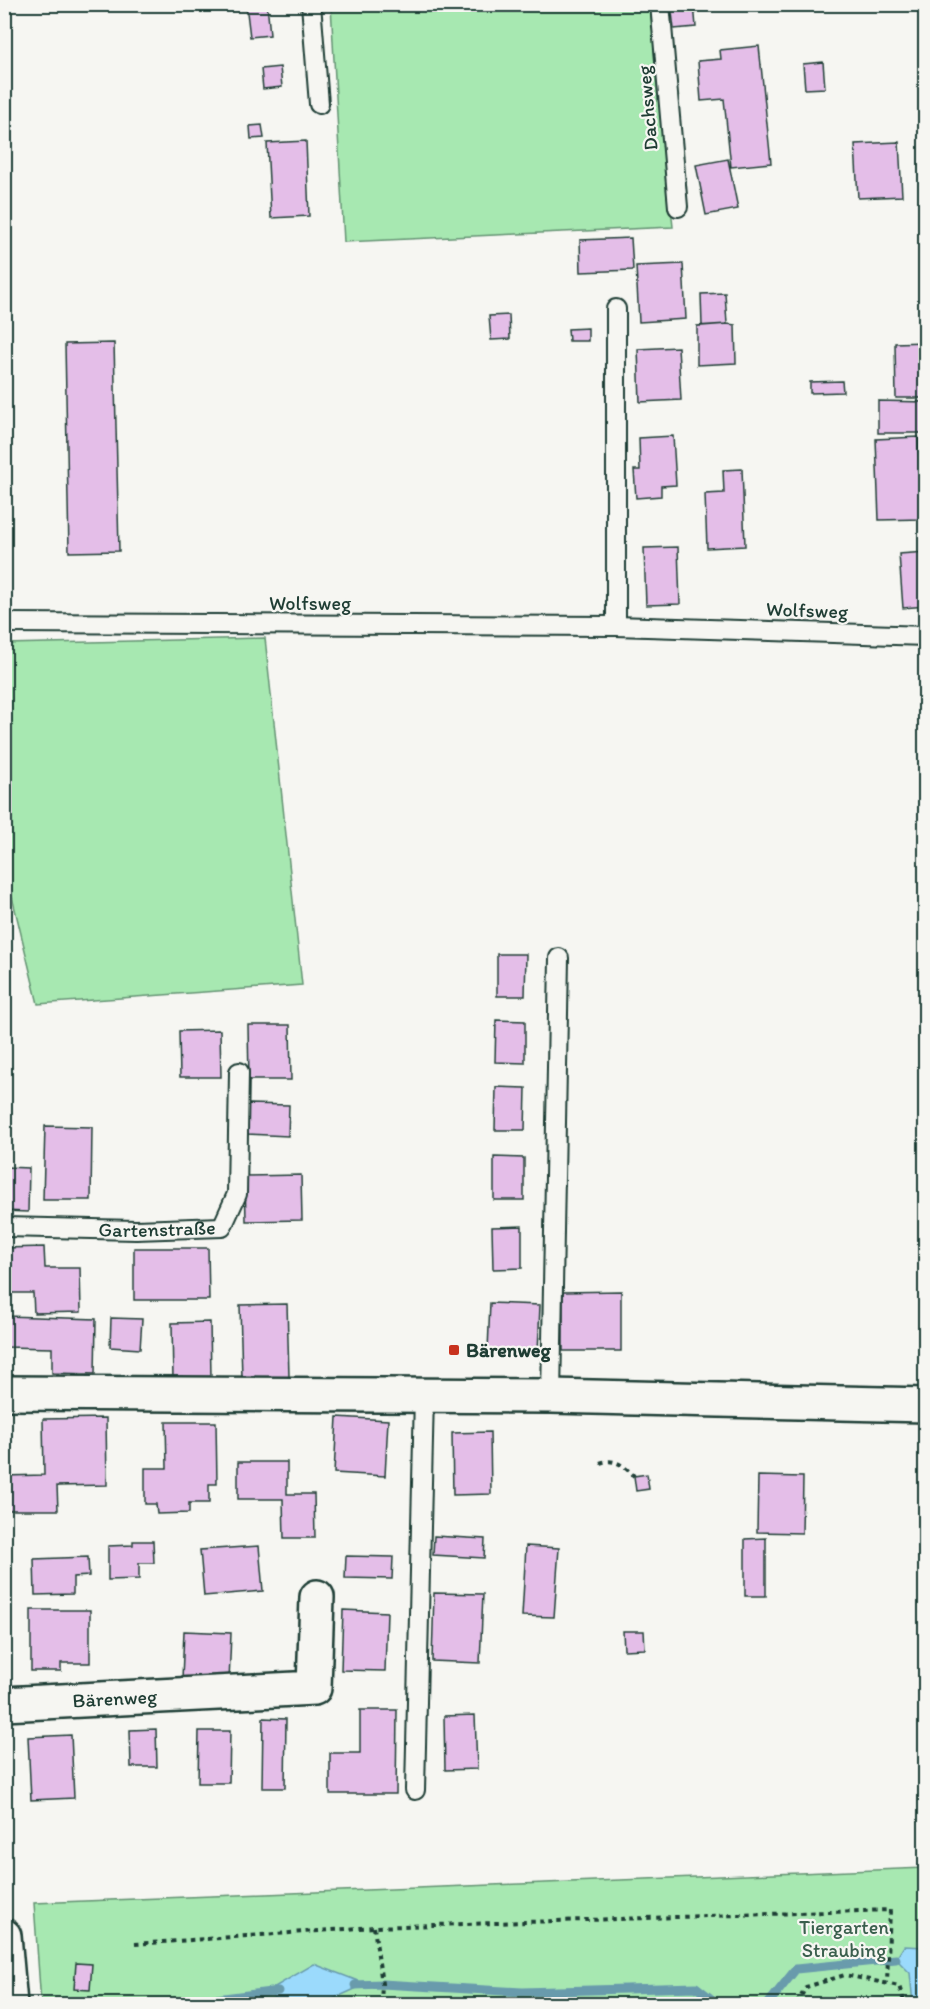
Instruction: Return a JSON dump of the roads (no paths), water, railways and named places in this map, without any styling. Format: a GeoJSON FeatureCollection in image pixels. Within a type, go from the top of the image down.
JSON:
{"type":"FeatureCollection","features":[{"type":"Feature","properties":{"kind":"street"},"geometry":{"type":"LineString","coordinates":[[4,1393],[551,1396],[926,1405]]}},
{"type":"Feature","properties":{"kind":"street","name":"Bärenweg"},"geometry":{"type":"LineString","coordinates":[[4,1704],[314,1688],[317,1597]]}},
{"type":"Feature","properties":{"kind":"street"},"geometry":{"type":"LineString","coordinates":[[4,1936],[10,2004]]}},
{"type":"Feature","properties":{"kind":"lane"},"geometry":{"type":"LineString","coordinates":[[312,4],[319,104]]}},
{"type":"Feature","properties":{"kind":"lane","name":"Dachsweg"},"geometry":{"type":"LineString","coordinates":[[660,4],[678,207]]}},
{"type":"Feature","properties":{"kind":"lane"},"geometry":{"type":"LineString","coordinates":[[616,309],[616,626]]}},
{"type":"Feature","properties":{"kind":"lane","name":"Wolfsweg"},"geometry":{"type":"LineString","coordinates":[[4,623],[616,626],[926,636]]}},
{"type":"Feature","properties":{"kind":"lane"},"geometry":{"type":"LineString","coordinates":[[551,1396],[559,958]]}},
{"type":"Feature","properties":{"kind":"lane","name":"Gartenstraße"},"geometry":{"type":"LineString","coordinates":[[4,1227],[136,1230],[222,1227],[237,1194],[239,1072]]}},
{"type":"Feature","properties":{"kind":"lane"},"geometry":{"type":"LineString","coordinates":[[415,1790],[424,1395]]}},
{"type":"Feature","properties":{"kind":"water"},"geometry":{"type":"Polygon","coordinates":[[[904,1946],[925,1947],[925,2000],[913,2004],[910,1973],[896,1959],[904,1946]]]}},
{"type":"Feature","properties":{"kind":"water"},"geometry":{"type":"Polygon","coordinates":[[[314,1964],[366,1984],[322,2004],[284,2004],[266,1992],[314,1964]]]}},
{"type":"Feature","properties":{"kind":"waterway"},"geometry":{"type":"LineString","coordinates":[[768,2004],[796,1969],[896,1959]]}},
{"type":"Feature","properties":{"kind":"waterway"},"geometry":{"type":"LineString","coordinates":[[355,1985],[382,1984],[522,1992],[696,1987],[718,2004]]}},
{"type":"Feature","properties":{"kind":"waterway"},"geometry":{"type":"LineString","coordinates":[[176,2004],[278,1991]]}},
{"type":"Feature","properties":{"kind":"place","name":"Bärenweg"},"geometry":{"type":"Point","coordinates":[454,1350]}},
{"type":"Feature","properties":{"kind":"park label","name":"Tiergarten Straubing"},"geometry":{"type":"Point","coordinates":[844,1938]}}]}
